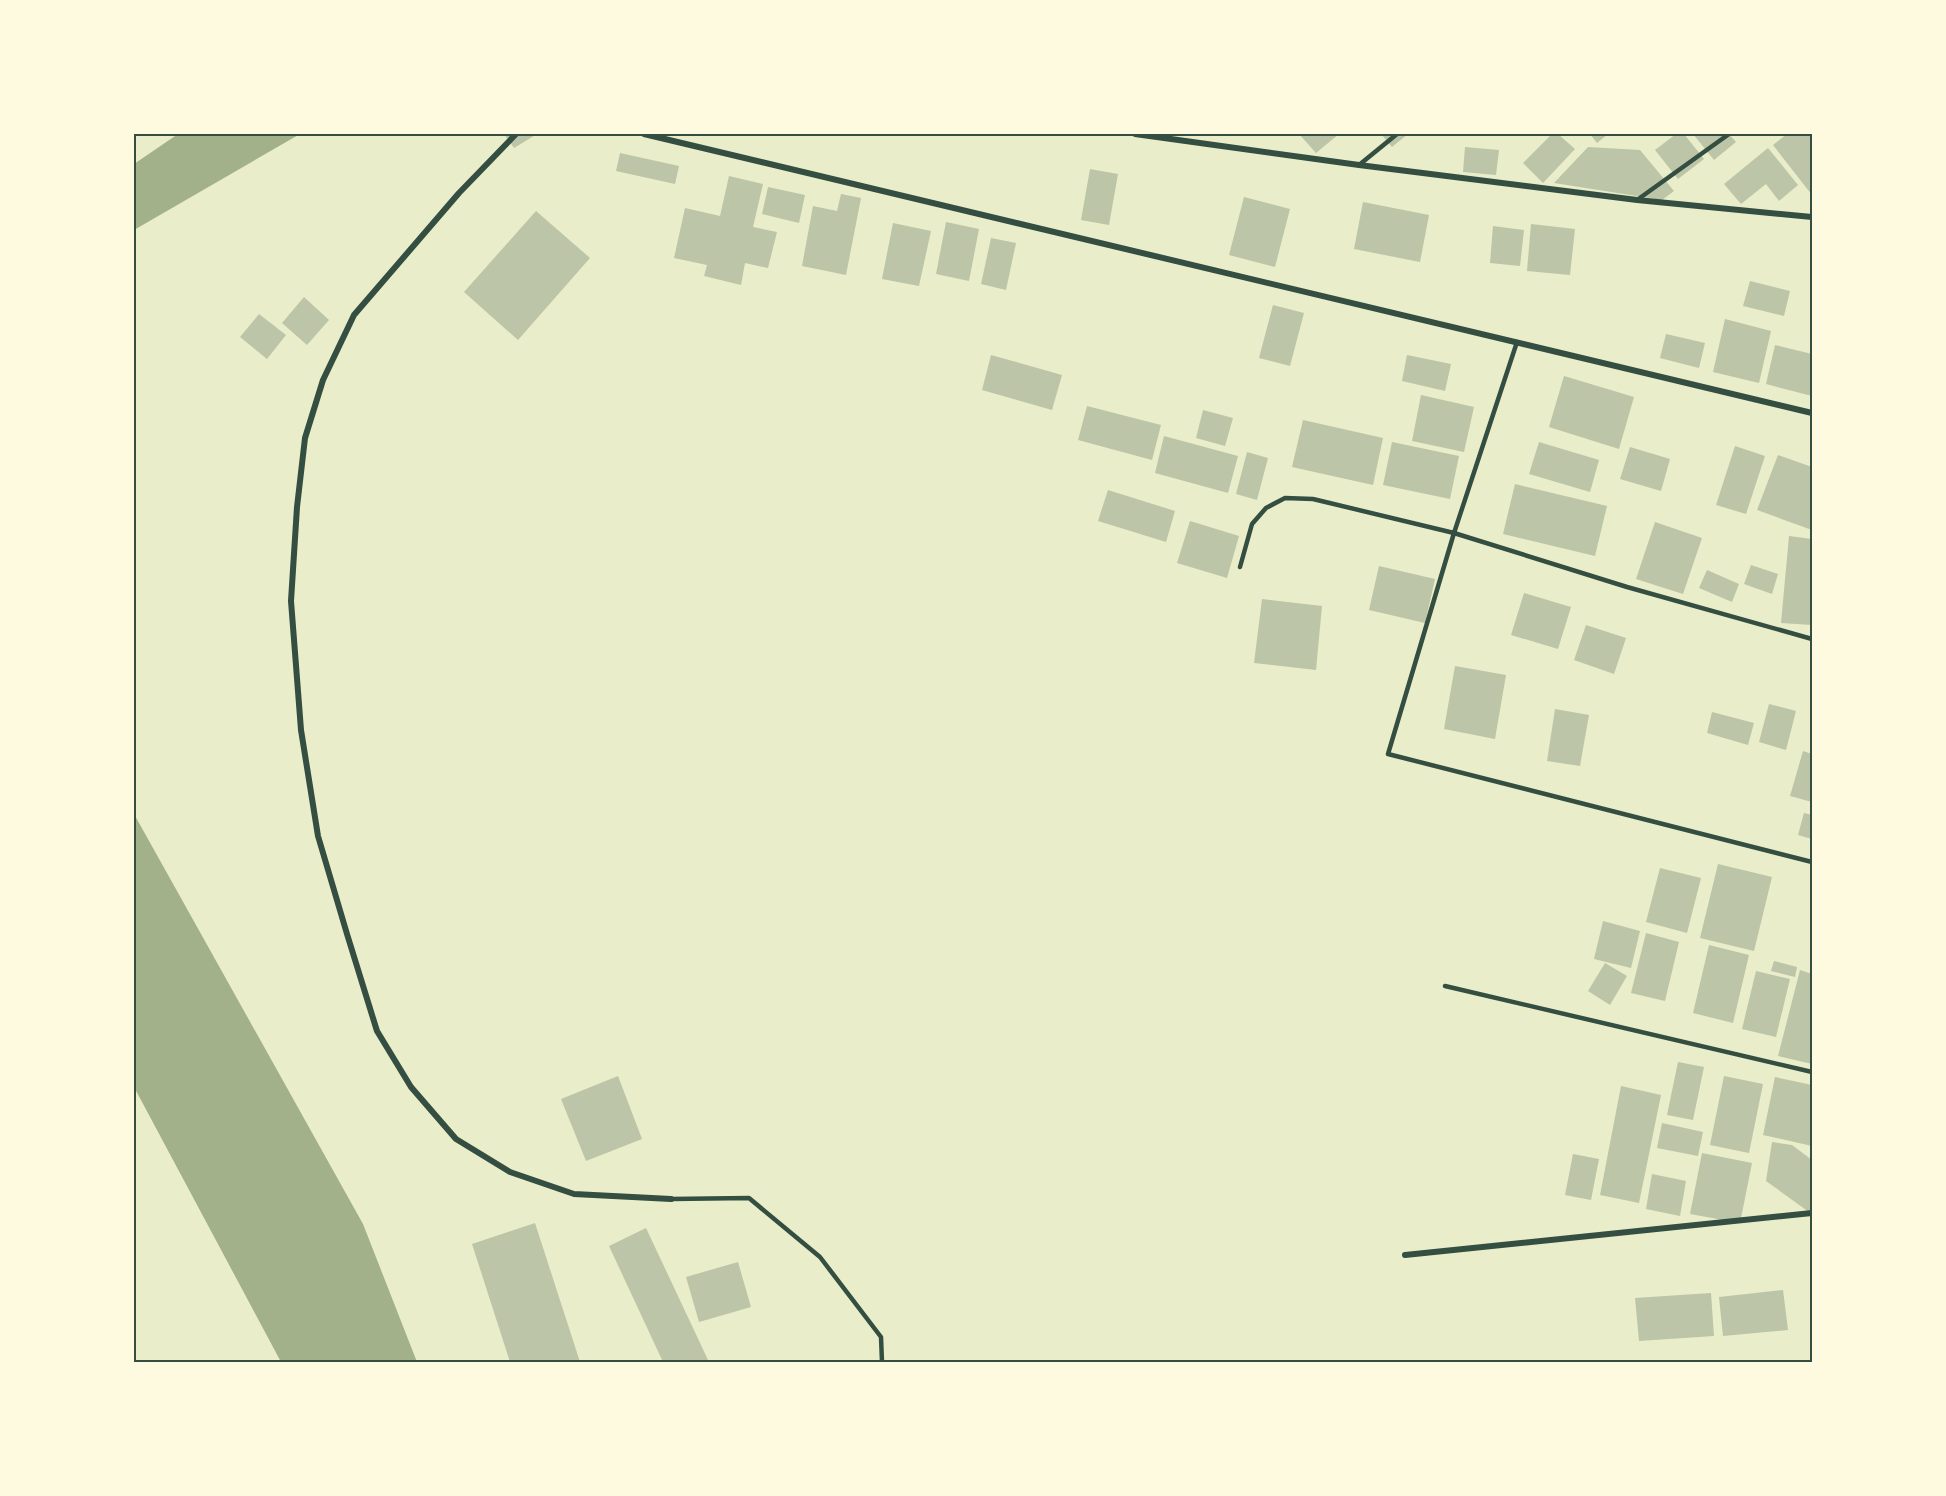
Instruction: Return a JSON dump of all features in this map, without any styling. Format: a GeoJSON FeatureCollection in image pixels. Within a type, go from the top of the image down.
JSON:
{"type":"FeatureCollection","features":[{"type":"Feature","properties":{"kind":"street"},"geometry":{"type":"LineString","coordinates":[[516,134],[459,193],[354,315],[323,380],[304,438],[291,601],[301,730],[318,836],[347,934],[377,1031],[411,1087],[456,1139],[510,1172],[574,1194],[672,1199]]}},
{"type":"Feature","properties":{"kind":"street"},"geometry":{"type":"LineString","coordinates":[[644,134],[1812,413]]}},
{"type":"Feature","properties":{"kind":"street"},"geometry":{"type":"LineString","coordinates":[[1136,134],[1637,200],[1812,217]]}},
{"type":"Feature","properties":{"kind":"street"},"geometry":{"type":"LineString","coordinates":[[1405,1255],[1812,1214]]}},
{"type":"Feature","properties":{"kind":"lane"},"geometry":{"type":"LineString","coordinates":[[1359,165],[1397,134]]}},
{"type":"Feature","properties":{"kind":"lane"},"geometry":{"type":"LineString","coordinates":[[1637,200],[1729,134]]}},
{"type":"Feature","properties":{"kind":"lane"},"geometry":{"type":"LineString","coordinates":[[1517,342],[1454,533],[1388,754],[1812,862]]}},
{"type":"Feature","properties":{"kind":"lane"},"geometry":{"type":"LineString","coordinates":[[1240,567],[1252,524],[1266,508],[1285,498],[1313,498],[1454,533],[1627,587],[1812,639]]}},
{"type":"Feature","properties":{"kind":"lane"},"geometry":{"type":"LineString","coordinates":[[1445,986],[1812,1072]]}},
{"type":"Feature","properties":{"kind":"lane"},"geometry":{"type":"LineString","coordinates":[[672,1199],[749,1198],[820,1257],[881,1337],[882,1362]]}},
{"type":"Feature","properties":{"kind":"shaded area"},"geometry":{"type":"Polygon","coordinates":[[[178,134],[300,134],[134,230],[134,164],[178,134]]]}},
{"type":"Feature","properties":{"kind":"shaded area"},"geometry":{"type":"Polygon","coordinates":[[[134,814],[363,1224],[417,1362],[281,1362],[134,1087],[134,814]]]}},
{"type":"Feature","properties":{"kind":"building"},"geometry":{"type":"Polygon","coordinates":[[[504,134],[537,134],[514,148],[504,134]]]}},
{"type":"Feature","properties":{"kind":"building"},"geometry":{"type":"Polygon","coordinates":[[[1299,134],[1339,134],[1316,153],[1299,134]]]}},
{"type":"Feature","properties":{"kind":"building"},"geometry":{"type":"Polygon","coordinates":[[[1381,134],[1408,134],[1392,147],[1381,134]]]}},
{"type":"Feature","properties":{"kind":"building"},"geometry":{"type":"Polygon","coordinates":[[[1552,134],[1558,134],[1575,149],[1543,183],[1523,163],[1552,134]]]}},
{"type":"Feature","properties":{"kind":"building"},"geometry":{"type":"Polygon","coordinates":[[[1590,134],[1608,134],[1597,143],[1590,134]]]}},
{"type":"Feature","properties":{"kind":"building"},"geometry":{"type":"Polygon","coordinates":[[[1676,134],[1684,134],[1704,159],[1678,179],[1655,150],[1676,134]]]}},
{"type":"Feature","properties":{"kind":"building"},"geometry":{"type":"Polygon","coordinates":[[[1693,134],[1729,134],[1736,142],[1714,160],[1693,134]]]}},
{"type":"Feature","properties":{"kind":"building"},"geometry":{"type":"Polygon","coordinates":[[[1787,134],[1812,134],[1812,195],[1773,145],[1787,134]]]}},
{"type":"Feature","properties":{"kind":"building"},"geometry":{"type":"Polygon","coordinates":[[[1465,147],[1499,150],[1496,175],[1463,172],[1465,147]]]}},
{"type":"Feature","properties":{"kind":"building"},"geometry":{"type":"Polygon","coordinates":[[[1588,147],[1640,150],[1674,191],[1662,200],[1554,183],[1588,147]]]}},
{"type":"Feature","properties":{"kind":"building"},"geometry":{"type":"Polygon","coordinates":[[[1768,148],[1798,185],[1779,201],[1766,184],[1741,204],[1724,184],[1768,148]]]}},
{"type":"Feature","properties":{"kind":"building"},"geometry":{"type":"Polygon","coordinates":[[[620,153],[679,166],[675,184],[616,171],[620,153]]]}},
{"type":"Feature","properties":{"kind":"building"},"geometry":{"type":"Polygon","coordinates":[[[1090,169],[1118,174],[1109,225],[1081,220],[1090,169]]]}},
{"type":"Feature","properties":{"kind":"building"},"geometry":{"type":"Polygon","coordinates":[[[729,176],[763,184],[753,227],[777,232],[768,268],[745,263],[741,285],[704,276],[707,265],[674,258],[685,208],[720,216],[729,176]]]}},
{"type":"Feature","properties":{"kind":"building"},"geometry":{"type":"Polygon","coordinates":[[[768,187],[805,195],[799,223],[762,214],[768,187]]]}},
{"type":"Feature","properties":{"kind":"building"},"geometry":{"type":"Polygon","coordinates":[[[841,194],[861,198],[846,275],[802,266],[813,206],[837,211],[841,194]]]}},
{"type":"Feature","properties":{"kind":"building"},"geometry":{"type":"Polygon","coordinates":[[[1244,197],[1290,209],[1275,267],[1229,255],[1244,197]]]}},
{"type":"Feature","properties":{"kind":"building"},"geometry":{"type":"Polygon","coordinates":[[[1363,202],[1429,215],[1420,262],[1354,249],[1363,202]]]}},
{"type":"Feature","properties":{"kind":"building"},"geometry":{"type":"Polygon","coordinates":[[[536,211],[590,258],[518,340],[464,292],[536,211]]]}},
{"type":"Feature","properties":{"kind":"building"},"geometry":{"type":"Polygon","coordinates":[[[946,222],[979,229],[969,281],[936,274],[946,222]]]}},
{"type":"Feature","properties":{"kind":"building"},"geometry":{"type":"Polygon","coordinates":[[[893,223],[931,231],[919,286],[882,279],[893,223]]]}},
{"type":"Feature","properties":{"kind":"building"},"geometry":{"type":"Polygon","coordinates":[[[1531,224],[1575,229],[1570,275],[1527,271],[1531,224]]]}},
{"type":"Feature","properties":{"kind":"building"},"geometry":{"type":"Polygon","coordinates":[[[1493,226],[1524,230],[1520,266],[1490,263],[1493,226]]]}},
{"type":"Feature","properties":{"kind":"building"},"geometry":{"type":"Polygon","coordinates":[[[991,238],[1016,243],[1006,290],[981,284],[991,238]]]}},
{"type":"Feature","properties":{"kind":"building"},"geometry":{"type":"Polygon","coordinates":[[[1750,281],[1790,291],[1784,316],[1743,306],[1750,281]]]}},
{"type":"Feature","properties":{"kind":"building"},"geometry":{"type":"Polygon","coordinates":[[[304,297],[329,320],[307,345],[282,323],[304,297]]]}},
{"type":"Feature","properties":{"kind":"building"},"geometry":{"type":"Polygon","coordinates":[[[1273,305],[1304,313],[1290,366],[1259,358],[1273,305]]]}},
{"type":"Feature","properties":{"kind":"building"},"geometry":{"type":"Polygon","coordinates":[[[259,314],[286,335],[267,359],[240,337],[259,314]]]}},
{"type":"Feature","properties":{"kind":"building"},"geometry":{"type":"Polygon","coordinates":[[[1725,319],[1771,331],[1759,383],[1713,372],[1725,319]]]}},
{"type":"Feature","properties":{"kind":"building"},"geometry":{"type":"Polygon","coordinates":[[[1666,334],[1705,343],[1699,368],[1660,358],[1666,334]]]}},
{"type":"Feature","properties":{"kind":"building"},"geometry":{"type":"Polygon","coordinates":[[[1775,345],[1812,354],[1812,396],[1766,384],[1775,345]]]}},
{"type":"Feature","properties":{"kind":"building"},"geometry":{"type":"Polygon","coordinates":[[[991,355],[1062,375],[1052,410],[982,390],[991,355]]]}},
{"type":"Feature","properties":{"kind":"building"},"geometry":{"type":"Polygon","coordinates":[[[1407,355],[1451,364],[1445,391],[1402,381],[1407,355]]]}},
{"type":"Feature","properties":{"kind":"building"},"geometry":{"type":"Polygon","coordinates":[[[1564,376],[1634,397],[1619,449],[1549,427],[1564,376]]]}},
{"type":"Feature","properties":{"kind":"building"},"geometry":{"type":"Polygon","coordinates":[[[1421,395],[1474,407],[1464,452],[1412,441],[1421,395]]]}},
{"type":"Feature","properties":{"kind":"building"},"geometry":{"type":"Polygon","coordinates":[[[1087,406],[1161,425],[1152,460],[1078,440],[1087,406]]]}},
{"type":"Feature","properties":{"kind":"building"},"geometry":{"type":"Polygon","coordinates":[[[1203,410],[1233,418],[1225,446],[1196,438],[1203,410]]]}},
{"type":"Feature","properties":{"kind":"building"},"geometry":{"type":"Polygon","coordinates":[[[1303,420],[1383,438],[1373,485],[1292,467],[1303,420]]]}},
{"type":"Feature","properties":{"kind":"building"},"geometry":{"type":"Polygon","coordinates":[[[1164,436],[1238,456],[1228,493],[1155,473],[1164,436]]]}},
{"type":"Feature","properties":{"kind":"building"},"geometry":{"type":"Polygon","coordinates":[[[1392,442],[1459,456],[1450,499],[1383,485],[1392,442]]]}},
{"type":"Feature","properties":{"kind":"building"},"geometry":{"type":"Polygon","coordinates":[[[1539,442],[1599,460],[1590,492],[1529,474],[1539,442]]]}},
{"type":"Feature","properties":{"kind":"building"},"geometry":{"type":"Polygon","coordinates":[[[1735,446],[1765,456],[1746,514],[1716,505],[1735,446]]]}},
{"type":"Feature","properties":{"kind":"building"},"geometry":{"type":"Polygon","coordinates":[[[1630,447],[1670,459],[1661,491],[1620,479],[1630,447]]]}},
{"type":"Feature","properties":{"kind":"building"},"geometry":{"type":"Polygon","coordinates":[[[1247,452],[1268,458],[1257,500],[1236,494],[1247,452]]]}},
{"type":"Feature","properties":{"kind":"building"},"geometry":{"type":"Polygon","coordinates":[[[1778,455],[1812,467],[1812,530],[1757,510],[1778,455]]]}},
{"type":"Feature","properties":{"kind":"building"},"geometry":{"type":"Polygon","coordinates":[[[1515,484],[1607,506],[1595,556],[1503,534],[1515,484]]]}},
{"type":"Feature","properties":{"kind":"building"},"geometry":{"type":"Polygon","coordinates":[[[1108,490],[1175,511],[1166,542],[1098,521],[1108,490]]]}},
{"type":"Feature","properties":{"kind":"building"},"geometry":{"type":"Polygon","coordinates":[[[1190,521],[1239,536],[1227,578],[1177,563],[1190,521]]]}},
{"type":"Feature","properties":{"kind":"building"},"geometry":{"type":"Polygon","coordinates":[[[1655,522],[1702,538],[1683,594],[1636,579],[1655,522]]]}},
{"type":"Feature","properties":{"kind":"building"},"geometry":{"type":"Polygon","coordinates":[[[1789,536],[1812,539],[1812,625],[1781,623],[1789,536]]]}},
{"type":"Feature","properties":{"kind":"building"},"geometry":{"type":"Polygon","coordinates":[[[1751,565],[1778,574],[1772,594],[1744,584],[1751,565]]]}},
{"type":"Feature","properties":{"kind":"building"},"geometry":{"type":"Polygon","coordinates":[[[1379,566],[1435,579],[1425,623],[1369,610],[1379,566]]]}},
{"type":"Feature","properties":{"kind":"building"},"geometry":{"type":"Polygon","coordinates":[[[1707,570],[1739,584],[1732,602],[1699,588],[1707,570]]]}},
{"type":"Feature","properties":{"kind":"building"},"geometry":{"type":"Polygon","coordinates":[[[1524,593],[1571,607],[1558,649],[1511,635],[1524,593]]]}},
{"type":"Feature","properties":{"kind":"building"},"geometry":{"type":"Polygon","coordinates":[[[1262,599],[1322,606],[1316,670],[1254,663],[1262,599]]]}},
{"type":"Feature","properties":{"kind":"building"},"geometry":{"type":"Polygon","coordinates":[[[1586,625],[1626,638],[1614,674],[1574,660],[1586,625]]]}},
{"type":"Feature","properties":{"kind":"building"},"geometry":{"type":"Polygon","coordinates":[[[1455,666],[1506,675],[1495,739],[1444,729],[1455,666]]]}},
{"type":"Feature","properties":{"kind":"building"},"geometry":{"type":"Polygon","coordinates":[[[1769,704],[1796,711],[1786,750],[1759,742],[1769,704]]]}},
{"type":"Feature","properties":{"kind":"building"},"geometry":{"type":"Polygon","coordinates":[[[1555,709],[1589,715],[1580,766],[1547,761],[1555,709]]]}},
{"type":"Feature","properties":{"kind":"building"},"geometry":{"type":"Polygon","coordinates":[[[1712,712],[1754,723],[1748,745],[1707,733],[1712,712]]]}},
{"type":"Feature","properties":{"kind":"building"},"geometry":{"type":"Polygon","coordinates":[[[1803,751],[1812,754],[1812,802],[1790,796],[1803,751]]]}},
{"type":"Feature","properties":{"kind":"building"},"geometry":{"type":"Polygon","coordinates":[[[1804,813],[1812,815],[1812,839],[1798,835],[1804,813]]]}},
{"type":"Feature","properties":{"kind":"building"},"geometry":{"type":"Polygon","coordinates":[[[1718,864],[1772,877],[1754,951],[1700,938],[1718,864]]]}},
{"type":"Feature","properties":{"kind":"building"},"geometry":{"type":"Polygon","coordinates":[[[1660,868],[1701,878],[1687,933],[1646,922],[1660,868]]]}},
{"type":"Feature","properties":{"kind":"building"},"geometry":{"type":"Polygon","coordinates":[[[1603,921],[1640,931],[1631,968],[1594,959],[1603,921]]]}},
{"type":"Feature","properties":{"kind":"building"},"geometry":{"type":"Polygon","coordinates":[[[1646,933],[1679,942],[1665,1001],[1631,993],[1646,933]]]}},
{"type":"Feature","properties":{"kind":"building"},"geometry":{"type":"Polygon","coordinates":[[[1709,945],[1749,955],[1733,1023],[1693,1013],[1709,945]]]}},
{"type":"Feature","properties":{"kind":"building"},"geometry":{"type":"Polygon","coordinates":[[[1774,961],[1797,967],[1795,977],[1771,971],[1774,961]]]}},
{"type":"Feature","properties":{"kind":"building"},"geometry":{"type":"Polygon","coordinates":[[[1605,963],[1627,976],[1610,1005],[1588,991],[1605,963]]]}},
{"type":"Feature","properties":{"kind":"building"},"geometry":{"type":"Polygon","coordinates":[[[1800,970],[1812,974],[1812,1064],[1778,1056],[1800,970]]]}},
{"type":"Feature","properties":{"kind":"building"},"geometry":{"type":"Polygon","coordinates":[[[1756,971],[1790,979],[1776,1037],[1742,1029],[1756,971]]]}},
{"type":"Feature","properties":{"kind":"building"},"geometry":{"type":"Polygon","coordinates":[[[1678,1062],[1704,1067],[1693,1120],[1667,1115],[1678,1062]]]}},
{"type":"Feature","properties":{"kind":"building"},"geometry":{"type":"Polygon","coordinates":[[[618,1076],[642,1139],[586,1161],[561,1099],[618,1076]]]}},
{"type":"Feature","properties":{"kind":"building"},"geometry":{"type":"Polygon","coordinates":[[[1724,1076],[1763,1084],[1749,1153],[1710,1145],[1724,1076]]]}},
{"type":"Feature","properties":{"kind":"building"},"geometry":{"type":"Polygon","coordinates":[[[1775,1077],[1812,1085],[1812,1146],[1763,1135],[1775,1077]]]}},
{"type":"Feature","properties":{"kind":"building"},"geometry":{"type":"Polygon","coordinates":[[[1621,1086],[1661,1095],[1639,1203],[1600,1195],[1621,1086]]]}},
{"type":"Feature","properties":{"kind":"building"},"geometry":{"type":"Polygon","coordinates":[[[1662,1123],[1703,1132],[1698,1156],[1657,1148],[1662,1123]]]}},
{"type":"Feature","properties":{"kind":"building"},"geometry":{"type":"Polygon","coordinates":[[[1772,1142],[1792,1145],[1812,1160],[1812,1208],[1809,1212],[1766,1181],[1772,1142]]]}},
{"type":"Feature","properties":{"kind":"building"},"geometry":{"type":"Polygon","coordinates":[[[1702,1153],[1752,1163],[1740,1223],[1690,1214],[1702,1153]]]}},
{"type":"Feature","properties":{"kind":"building"},"geometry":{"type":"Polygon","coordinates":[[[1573,1154],[1599,1159],[1591,1200],[1565,1195],[1573,1154]]]}},
{"type":"Feature","properties":{"kind":"building"},"geometry":{"type":"Polygon","coordinates":[[[1652,1174],[1686,1181],[1680,1216],[1646,1209],[1652,1174]]]}},
{"type":"Feature","properties":{"kind":"building"},"geometry":{"type":"Polygon","coordinates":[[[535,1223],[580,1362],[510,1362],[472,1244],[535,1223]]]}},
{"type":"Feature","properties":{"kind":"building"},"geometry":{"type":"Polygon","coordinates":[[[646,1228],[709,1362],[663,1362],[609,1246],[646,1228]]]}},
{"type":"Feature","properties":{"kind":"building"},"geometry":{"type":"Polygon","coordinates":[[[738,1262],[751,1307],[699,1322],[686,1277],[738,1262]]]}},
{"type":"Feature","properties":{"kind":"building"},"geometry":{"type":"Polygon","coordinates":[[[1783,1290],[1788,1330],[1723,1336],[1719,1297],[1783,1290]]]}},
{"type":"Feature","properties":{"kind":"building"},"geometry":{"type":"Polygon","coordinates":[[[1711,1293],[1714,1336],[1639,1341],[1635,1298],[1711,1293]]]}}]}
